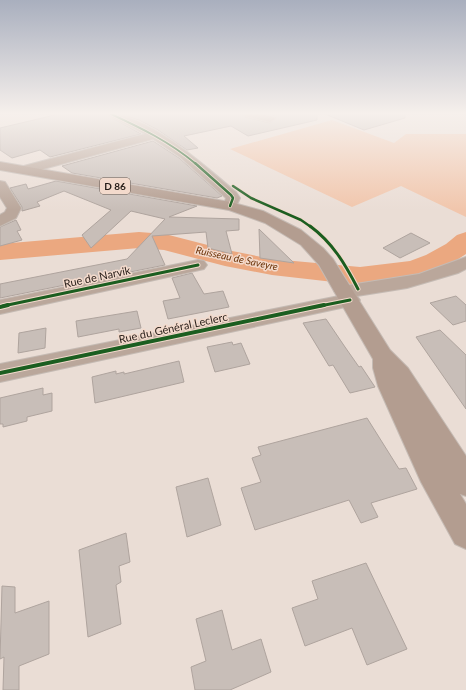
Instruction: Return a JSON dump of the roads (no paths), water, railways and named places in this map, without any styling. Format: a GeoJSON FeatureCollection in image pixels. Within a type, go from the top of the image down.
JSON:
{"type":"FeatureCollection","features":[{"type":"Feature","properties":{"kind":"main road","name":"D 86"},"geometry":{"type":"LineString","coordinates":[[0,166],[230,206],[261,215],[290,229],[316,250],[340,284],[382,356]]}},
{"type":"Feature","properties":{"kind":"main road"},"geometry":{"type":"LineString","coordinates":[[382,356],[385,374],[430,472],[466,533]]}},
{"type":"Feature","properties":{"kind":"main road"},"geometry":{"type":"LineString","coordinates":[[382,356],[400,374],[466,482]]}},
{"type":"Feature","properties":{"kind":"main road"},"geometry":{"type":"LineString","coordinates":[[430,472],[448,489],[466,517]]}},
{"type":"Feature","properties":{"kind":"street"},"geometry":{"type":"LineString","coordinates":[[0,177],[20,169],[111,146]]}},
{"type":"Feature","properties":{"kind":"street"},"geometry":{"type":"LineString","coordinates":[[172,146],[184,154],[231,195],[233,198],[230,206]]}},
{"type":"Feature","properties":{"kind":"street"},"geometry":{"type":"LineString","coordinates":[[0,185],[14,208],[10,216],[0,221]]}},
{"type":"Feature","properties":{"kind":"street","name":"Rue du Général Leclerc"},"geometry":{"type":"LineString","coordinates":[[0,372],[340,284],[421,280],[466,262]]}},
{"type":"Feature","properties":{"kind":"street","name":"Rue de Narvik"},"geometry":{"type":"LineString","coordinates":[[0,307],[198,265]]}},
{"type":"Feature","properties":{"kind":"waterway","name":"Ruisseau de Saveyre"},"geometry":{"type":"LineString","coordinates":[[0,252],[139,240],[165,242],[225,258],[272,267],[360,276],[415,269],[436,261],[455,250],[466,240]]}}]}
